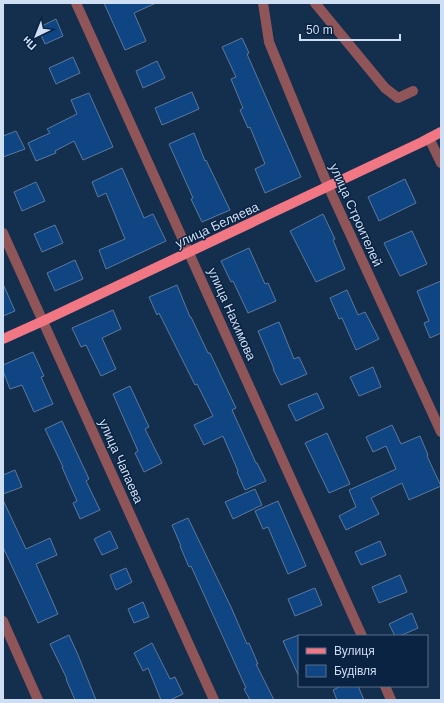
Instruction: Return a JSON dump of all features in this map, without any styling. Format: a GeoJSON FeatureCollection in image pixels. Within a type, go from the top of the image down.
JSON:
{"type":"FeatureCollection","features":[{"type":"Feature","properties":{"kind":"main road","name":"улица Беляева"},"geometry":{"type":"LineString","coordinates":[[3,339],[43,322],[441,132]]}},
{"type":"Feature","properties":{"kind":"street","name":"улица Нахимова"},"geometry":{"type":"LineString","coordinates":[[76,3],[190,252],[362,635]]}},
{"type":"Feature","properties":{"kind":"street","name":"улица Строителей"},"geometry":{"type":"LineString","coordinates":[[263,3],[270,42],[328,186],[441,432]]}},
{"type":"Feature","properties":{"kind":"street"},"geometry":{"type":"LineString","coordinates":[[315,3],[385,88],[398,98],[413,91]]}},
{"type":"Feature","properties":{"kind":"street"},"geometry":{"type":"LineString","coordinates":[[428,138],[441,163]]}},
{"type":"Feature","properties":{"kind":"street","name":"улица Чапаева"},"geometry":{"type":"LineString","coordinates":[[3,233],[214,700]]}},
{"type":"Feature","properties":{"kind":"street"},"geometry":{"type":"LineString","coordinates":[[3,621],[38,700]]}},
{"type":"Feature","properties":{"kind":"street"},"geometry":{"type":"LineString","coordinates":[[385,687],[391,700]]}},
{"type":"Feature","properties":{"kind":"building"},"geometry":{"type":"Polygon","coordinates":[[[104,3],[156,3],[134,13],[146,41],[125,50],[104,3]]]}},
{"type":"Feature","properties":{"kind":"building"},"geometry":{"type":"Polygon","coordinates":[[[56,19],[63,36],[45,44],[38,28],[56,19]]]}},
{"type":"Feature","properties":{"kind":"building"},"geometry":{"type":"Polygon","coordinates":[[[242,38],[249,53],[247,54],[301,177],[265,193],[255,169],[265,164],[250,127],[248,128],[240,110],[243,108],[231,79],[236,77],[222,47],[242,38]]]}},
{"type":"Feature","properties":{"kind":"building"},"geometry":{"type":"Polygon","coordinates":[[[73,57],[80,73],[56,84],[49,68],[73,57]]]}},
{"type":"Feature","properties":{"kind":"building"},"geometry":{"type":"Polygon","coordinates":[[[157,61],[165,78],[143,88],[136,71],[157,61]]]}},
{"type":"Feature","properties":{"kind":"building"},"geometry":{"type":"Polygon","coordinates":[[[192,92],[199,109],[162,125],[155,108],[192,92]]]}},
{"type":"Feature","properties":{"kind":"building"},"geometry":{"type":"Polygon","coordinates":[[[89,93],[113,147],[83,160],[74,141],[55,151],[56,153],[36,161],[28,143],[50,133],[47,129],[77,114],[71,100],[89,93]]]}},
{"type":"Feature","properties":{"kind":"building"},"geometry":{"type":"Polygon","coordinates":[[[16,131],[25,149],[3,157],[3,136],[16,131]]]}},
{"type":"Feature","properties":{"kind":"building"},"geometry":{"type":"Polygon","coordinates":[[[194,133],[205,161],[206,160],[230,210],[202,222],[169,144],[194,133]]]}},
{"type":"Feature","properties":{"kind":"building"},"geometry":{"type":"Polygon","coordinates":[[[122,168],[144,218],[153,214],[166,241],[106,269],[99,250],[125,239],[106,193],[98,197],[92,182],[122,168]]]}},
{"type":"Feature","properties":{"kind":"building"},"geometry":{"type":"Polygon","coordinates":[[[405,179],[416,203],[379,221],[368,197],[405,179]]]}},
{"type":"Feature","properties":{"kind":"building"},"geometry":{"type":"Polygon","coordinates":[[[36,182],[45,201],[22,211],[14,192],[36,182]]]}},
{"type":"Feature","properties":{"kind":"building"},"geometry":{"type":"Polygon","coordinates":[[[323,214],[335,239],[333,240],[345,269],[316,282],[290,231],[323,214]]]}},
{"type":"Feature","properties":{"kind":"building"},"geometry":{"type":"Polygon","coordinates":[[[55,225],[63,243],[42,252],[34,234],[55,225]]]}},
{"type":"Feature","properties":{"kind":"building"},"geometry":{"type":"Polygon","coordinates":[[[412,231],[427,264],[400,276],[384,243],[412,231]]]}},
{"type":"Feature","properties":{"kind":"building"},"geometry":{"type":"Polygon","coordinates":[[[249,248],[265,284],[268,283],[276,301],[248,313],[233,281],[231,282],[221,261],[249,248]]]}},
{"type":"Feature","properties":{"kind":"building"},"geometry":{"type":"Polygon","coordinates":[[[75,260],[83,279],[55,291],[47,273],[75,260]]]}},
{"type":"Feature","properties":{"kind":"building"},"geometry":{"type":"Polygon","coordinates":[[[441,281],[441,333],[430,338],[424,323],[429,321],[417,291],[441,281]]]}},
{"type":"Feature","properties":{"kind":"building"},"geometry":{"type":"Polygon","coordinates":[[[3,284],[15,311],[3,316],[3,284]]]}},
{"type":"Feature","properties":{"kind":"building"},"geometry":{"type":"Polygon","coordinates":[[[177,285],[190,317],[208,353],[210,353],[236,408],[232,410],[256,463],[266,481],[245,490],[223,436],[204,445],[194,425],[213,416],[197,384],[195,385],[159,313],[157,315],[149,297],[177,285]]]}},
{"type":"Feature","properties":{"kind":"building"},"geometry":{"type":"Polygon","coordinates":[[[347,290],[358,315],[365,312],[379,339],[356,350],[342,318],[339,319],[330,298],[347,290]]]}},
{"type":"Feature","properties":{"kind":"building"},"geometry":{"type":"Polygon","coordinates":[[[113,310],[121,329],[102,338],[116,369],[101,376],[86,345],[81,347],[72,328],[113,310]]]}},
{"type":"Feature","properties":{"kind":"building"},"geometry":{"type":"Polygon","coordinates":[[[279,322],[294,359],[299,357],[307,374],[281,385],[258,331],[279,322]]]}},
{"type":"Feature","properties":{"kind":"building"},"geometry":{"type":"Polygon","coordinates":[[[33,352],[44,376],[41,377],[53,404],[34,412],[22,385],[10,389],[3,371],[3,365],[33,352]]]}},
{"type":"Feature","properties":{"kind":"building"},"geometry":{"type":"Polygon","coordinates":[[[373,367],[381,387],[359,396],[350,377],[373,367]]]}},
{"type":"Feature","properties":{"kind":"building"},"geometry":{"type":"Polygon","coordinates":[[[130,386],[149,427],[145,429],[162,463],[144,472],[135,453],[138,451],[113,394],[130,386]]]}},
{"type":"Feature","properties":{"kind":"building"},"geometry":{"type":"Polygon","coordinates":[[[317,393],[324,408],[296,421],[288,405],[317,393]]]}},
{"type":"Feature","properties":{"kind":"building"},"geometry":{"type":"Polygon","coordinates":[[[62,421],[89,479],[86,481],[100,510],[80,519],[73,503],[77,501],[45,429],[62,421]]]}},
{"type":"Feature","properties":{"kind":"building"},"geometry":{"type":"Polygon","coordinates":[[[392,425],[401,444],[420,436],[428,455],[427,456],[441,486],[409,500],[402,483],[371,498],[379,514],[346,530],[339,516],[356,507],[349,490],[396,469],[386,446],[373,452],[366,437],[392,425]]]}},
{"type":"Feature","properties":{"kind":"building"},"geometry":{"type":"Polygon","coordinates":[[[327,433],[350,484],[329,493],[305,443],[327,433]]]}},
{"type":"Feature","properties":{"kind":"building"},"geometry":{"type":"Polygon","coordinates":[[[15,470],[22,487],[3,494],[3,475],[15,470]]]}},
{"type":"Feature","properties":{"kind":"building"},"geometry":{"type":"Polygon","coordinates":[[[255,489],[262,505],[233,519],[225,502],[255,489]]]}},
{"type":"Feature","properties":{"kind":"building"},"geometry":{"type":"Polygon","coordinates":[[[3,500],[26,549],[50,538],[57,555],[36,564],[58,614],[38,623],[3,547],[3,500]]]}},
{"type":"Feature","properties":{"kind":"building"},"geometry":{"type":"Polygon","coordinates":[[[278,501],[306,566],[288,574],[268,527],[263,529],[255,511],[278,501]]]}},
{"type":"Feature","properties":{"kind":"building"},"geometry":{"type":"Polygon","coordinates":[[[188,518],[231,607],[247,644],[249,643],[258,664],[256,664],[274,700],[250,700],[244,689],[246,688],[191,566],[189,567],[172,525],[188,518]]]}},
{"type":"Feature","properties":{"kind":"building"},"geometry":{"type":"Polygon","coordinates":[[[110,531],[118,548],[102,555],[94,539],[110,531]]]}},
{"type":"Feature","properties":{"kind":"building"},"geometry":{"type":"Polygon","coordinates":[[[380,541],[386,555],[361,565],[355,552],[380,541]]]}},
{"type":"Feature","properties":{"kind":"building"},"geometry":{"type":"Polygon","coordinates":[[[126,568],[132,582],[116,590],[110,575],[126,568]]]}},
{"type":"Feature","properties":{"kind":"building"},"geometry":{"type":"Polygon","coordinates":[[[400,575],[407,592],[379,603],[372,587],[400,575]]]}},
{"type":"Feature","properties":{"kind":"building"},"geometry":{"type":"Polygon","coordinates":[[[315,588],[322,605],[295,616],[288,599],[315,588]]]}},
{"type":"Feature","properties":{"kind":"building"},"geometry":{"type":"Polygon","coordinates":[[[143,602],[149,617],[134,623],[128,609],[143,602]]]}},
{"type":"Feature","properties":{"kind":"building"},"geometry":{"type":"Polygon","coordinates":[[[412,613],[418,628],[402,635],[394,635],[389,624],[412,613]]]}},
{"type":"Feature","properties":{"kind":"building"},"geometry":{"type":"Polygon","coordinates":[[[69,635],[96,700],[75,700],[67,679],[50,644],[69,635]]]}},
{"type":"Feature","properties":{"kind":"building"},"geometry":{"type":"Polygon","coordinates":[[[298,635],[298,675],[283,641],[298,635]]]}},
{"type":"Feature","properties":{"kind":"building"},"geometry":{"type":"Polygon","coordinates":[[[152,643],[170,679],[175,677],[183,694],[170,700],[161,700],[148,668],[143,671],[134,653],[152,643]]]}},
{"type":"Feature","properties":{"kind":"building"},"geometry":{"type":"Polygon","coordinates":[[[339,687],[358,687],[364,700],[337,700],[333,690],[339,687]]]}}]}
